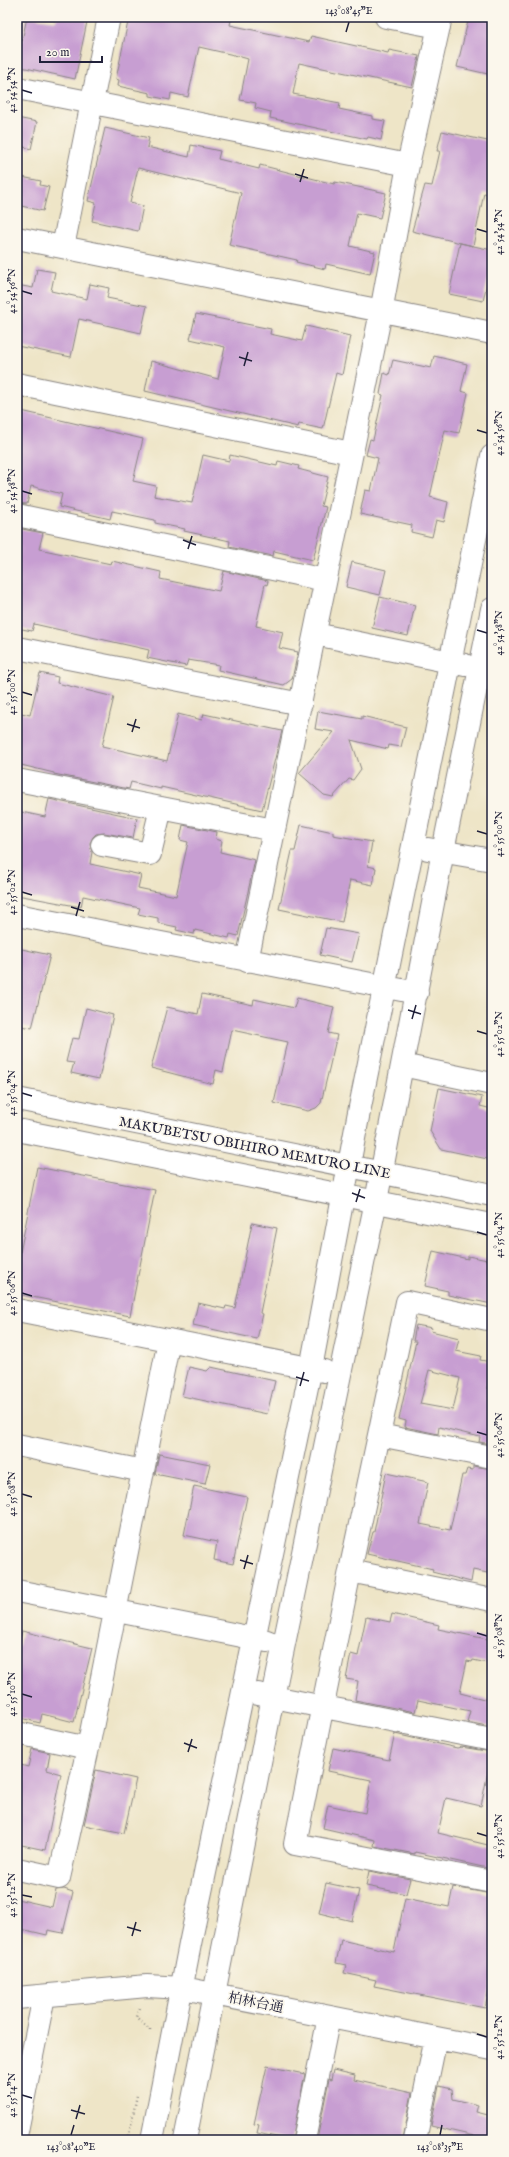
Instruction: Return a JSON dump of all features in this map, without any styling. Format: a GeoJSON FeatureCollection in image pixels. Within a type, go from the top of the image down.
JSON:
{"type":"FeatureCollection","features":[{"type":"Feature","properties":{"kind":"street"},"geometry":{"type":"LineString","coordinates":[[63,247],[109,17]]}},
{"type":"Feature","properties":{"kind":"street"},"geometry":{"type":"LineString","coordinates":[[247,961],[381,312],[408,165],[440,22],[386,17]]}},
{"type":"Feature","properties":{"kind":"street"},"geometry":{"type":"LineString","coordinates":[[17,88],[408,165]]}},
{"type":"Feature","properties":{"kind":"street"},"geometry":{"type":"LineString","coordinates":[[17,238],[492,333]]}},
{"type":"Feature","properties":{"kind":"street"},"geometry":{"type":"LineString","coordinates":[[17,384],[351,453]]}},
{"type":"Feature","properties":{"kind":"street"},"geometry":{"type":"LineString","coordinates":[[152,2140],[183,1988],[190,1944],[253,1638],[311,1368],[385,988],[492,456]]}},
{"type":"Feature","properties":{"kind":"street"},"geometry":{"type":"LineString","coordinates":[[17,515],[325,580]]}},
{"type":"Feature","properties":{"kind":"street"},"geometry":{"type":"LineString","coordinates":[[185,2140],[283,1645],[382,1172],[443,851],[486,670],[492,609]]}},
{"type":"Feature","properties":{"kind":"street"},"geometry":{"type":"LineString","coordinates":[[315,634],[486,670]]}},
{"type":"Feature","properties":{"kind":"street"},"geometry":{"type":"LineString","coordinates":[[17,648],[301,704]]}},
{"type":"Feature","properties":{"kind":"street"},"geometry":{"type":"LineString","coordinates":[[17,780],[274,830]]}},
{"type":"Feature","properties":{"kind":"street"},"geometry":{"type":"LineString","coordinates":[[102,845],[150,854],[161,808]]}},
{"type":"Feature","properties":{"kind":"street"},"geometry":{"type":"LineString","coordinates":[[413,847],[492,860]]}},
{"type":"Feature","properties":{"kind":"street"},"geometry":{"type":"LineString","coordinates":[[17,915],[385,988],[417,993]]}},
{"type":"Feature","properties":{"kind":"street"},"geometry":{"type":"LineString","coordinates":[[402,1065],[492,1084]]}},
{"type":"Feature","properties":{"kind":"street","name":"MAKUBETSU OBIHIRO MEMURO LINE"},"geometry":{"type":"LineString","coordinates":[[17,1099],[350,1165],[492,1195]]}},
{"type":"Feature","properties":{"kind":"street","name":"MAKUBETSU OBIHIRO MEMURO LINE"},"geometry":{"type":"LineString","coordinates":[[17,1130],[492,1225]]}},
{"type":"Feature","properties":{"kind":"street"},"geometry":{"type":"LineString","coordinates":[[492,1320],[407,1302],[350,1571],[295,1844],[492,1882]]}},
{"type":"Feature","properties":{"kind":"street"},"geometry":{"type":"LineString","coordinates":[[17,1310],[311,1368],[339,1375]]}},
{"type":"Feature","properties":{"kind":"street"},"geometry":{"type":"LineString","coordinates":[[17,1869],[59,1878],[88,1748],[169,1340]]}},
{"type":"Feature","properties":{"kind":"street"},"geometry":{"type":"LineString","coordinates":[[379,1435],[492,1457]]}},
{"type":"Feature","properties":{"kind":"street"},"geometry":{"type":"LineString","coordinates":[[17,1445],[143,1471]]}},
{"type":"Feature","properties":{"kind":"street"},"geometry":{"type":"LineString","coordinates":[[350,1571],[492,1600]]}},
{"type":"Feature","properties":{"kind":"street"},"geometry":{"type":"LineString","coordinates":[[17,1591],[283,1645]]}},
{"type":"Feature","properties":{"kind":"street"},"geometry":{"type":"LineString","coordinates":[[243,1691],[492,1740]]}},
{"type":"Feature","properties":{"kind":"street"},"geometry":{"type":"LineString","coordinates":[[17,1733],[88,1748]]}},
{"type":"Feature","properties":{"kind":"street","name":"柏林台通"},"geometry":{"type":"LineString","coordinates":[[17,1998],[147,1986],[183,1988],[492,2049]]}},
{"type":"Feature","properties":{"kind":"street"},"geometry":{"type":"LineString","coordinates":[[17,2131],[44,1996]]}},
{"type":"Feature","properties":{"kind":"street"},"geometry":{"type":"LineString","coordinates":[[304,2140],[329,2016]]}},
{"type":"Feature","properties":{"kind":"street"},"geometry":{"type":"LineString","coordinates":[[415,2140],[436,2038]]}},
{"type":"Feature","properties":{"kind":"path"},"geometry":{"type":"LineString","coordinates":[[147,1986],[136,2018],[150,2029],[149,2036]]}},
{"type":"Feature","properties":{"kind":"path"},"geometry":{"type":"LineString","coordinates":[[128,2140],[138,2088]]}},
{"type":"Feature","properties":{"kind":"building"},"geometry":{"type":"Polygon","coordinates":[[[27,17],[56,21],[57,17],[88,17],[75,79],[17,66],[17,40],[22,41],[27,17]]]}},
{"type":"Feature","properties":{"kind":"building"},"geometry":{"type":"Polygon","coordinates":[[[129,17],[218,17],[231,20],[230,25],[309,42],[311,36],[388,53],[389,50],[419,56],[412,87],[299,63],[293,94],[340,103],[339,109],[372,116],[372,119],[385,121],[381,140],[368,137],[367,139],[270,118],[271,112],[255,108],[256,103],[240,100],[248,59],[199,47],[188,97],[171,93],[170,100],[150,96],[150,93],[118,86],[119,80],[116,79],[129,17]]]}},
{"type":"Feature","properties":{"kind":"building"},"geometry":{"type":"Polygon","coordinates":[[[469,17],[492,17],[492,75],[457,67],[469,17]]]}},
{"type":"Feature","properties":{"kind":"building"},"geometry":{"type":"Polygon","coordinates":[[[17,118],[37,122],[31,149],[17,145],[17,118]]]}},
{"type":"Feature","properties":{"kind":"building"},"geometry":{"type":"Polygon","coordinates":[[[105,128],[149,138],[147,147],[189,157],[191,145],[220,151],[218,159],[259,169],[260,165],[334,184],[335,182],[386,193],[380,218],[357,213],[350,246],[375,252],[370,274],[326,264],[325,269],[296,262],[297,260],[229,245],[241,193],[138,168],[130,203],[143,206],[138,231],[92,221],[96,203],[88,201],[105,128]]]}},
{"type":"Feature","properties":{"kind":"building"},"geometry":{"type":"Polygon","coordinates":[[[442,131],[492,142],[492,195],[484,193],[473,246],[412,231],[425,185],[432,186],[440,151],[437,151],[442,131]]]}},
{"type":"Feature","properties":{"kind":"building"},"geometry":{"type":"Polygon","coordinates":[[[17,176],[41,181],[40,185],[49,187],[43,211],[17,205],[17,176]]]}},
{"type":"Feature","properties":{"kind":"building"},"geometry":{"type":"Polygon","coordinates":[[[460,243],[492,250],[492,262],[483,301],[449,294],[460,243]]]}},
{"type":"Feature","properties":{"kind":"building"},"geometry":{"type":"Polygon","coordinates":[[[37,269],[55,272],[51,291],[87,299],[90,284],[109,288],[107,298],[147,306],[141,333],[79,319],[71,357],[17,346],[17,285],[33,288],[37,269]]]}},
{"type":"Feature","properties":{"kind":"building"},"geometry":{"type":"Polygon","coordinates":[[[196,314],[271,329],[270,334],[302,341],[306,326],[350,336],[342,375],[336,373],[323,429],[299,424],[298,427],[145,391],[151,361],[218,379],[225,347],[190,339],[196,314]]]}},
{"type":"Feature","properties":{"kind":"building"},"geometry":{"type":"Polygon","coordinates":[[[434,356],[467,364],[461,391],[468,393],[459,433],[445,430],[430,497],[448,502],[444,522],[436,520],[432,537],[411,532],[412,525],[360,514],[365,490],[371,491],[378,458],[366,455],[370,439],[373,440],[383,395],[380,394],[384,373],[389,375],[393,360],[431,368],[434,356]]]}},
{"type":"Feature","properties":{"kind":"building"},"geometry":{"type":"Polygon","coordinates":[[[17,410],[143,439],[133,481],[156,486],[154,496],[192,503],[203,455],[229,461],[230,455],[277,466],[278,461],[299,466],[298,469],[328,477],[321,506],[326,507],[313,560],[274,551],[273,556],[229,547],[230,541],[155,523],[155,520],[112,511],[110,519],[59,507],[62,494],[31,486],[27,504],[17,503],[17,410]]]}},
{"type":"Feature","properties":{"kind":"building"},"geometry":{"type":"Polygon","coordinates":[[[17,528],[43,533],[39,549],[111,564],[112,561],[161,572],[160,579],[219,591],[224,571],[268,581],[267,585],[265,584],[256,626],[283,632],[279,648],[298,652],[292,679],[284,685],[218,670],[219,665],[188,660],[186,666],[147,658],[149,650],[34,624],[32,631],[17,628],[17,528]]]}},
{"type":"Feature","properties":{"kind":"building"},"geometry":{"type":"Polygon","coordinates":[[[352,562],[386,570],[380,595],[346,587],[352,562]]]}},
{"type":"Feature","properties":{"kind":"building"},"geometry":{"type":"Polygon","coordinates":[[[380,597],[415,605],[408,636],[372,628],[380,597]]]}},
{"type":"Feature","properties":{"kind":"building"},"geometry":{"type":"Polygon","coordinates":[[[40,673],[58,677],[57,683],[114,697],[102,746],[167,761],[178,714],[202,720],[204,714],[282,731],[262,810],[161,787],[161,789],[131,782],[129,789],[54,774],[17,764],[17,712],[30,715],[40,673]]]}},
{"type":"Feature","properties":{"kind":"building"},"geometry":{"type":"Polygon","coordinates":[[[318,711],[362,719],[362,716],[406,727],[401,747],[389,745],[388,749],[351,740],[361,769],[353,780],[349,779],[333,797],[324,795],[299,773],[334,732],[315,729],[318,711]]]}},
{"type":"Feature","properties":{"kind":"building"},"geometry":{"type":"Polygon","coordinates":[[[49,799],[137,818],[133,838],[104,833],[96,834],[90,843],[92,852],[90,864],[141,875],[138,888],[176,896],[188,842],[180,840],[183,825],[217,832],[216,839],[222,841],[220,852],[255,860],[238,936],[230,934],[229,938],[195,930],[194,934],[176,930],[177,927],[158,923],[158,918],[138,914],[140,908],[83,896],[81,907],[17,895],[17,811],[45,817],[49,799]]]}},
{"type":"Feature","properties":{"kind":"building"},"geometry":{"type":"Polygon","coordinates":[[[301,825],[333,832],[333,835],[372,842],[368,866],[376,868],[373,885],[350,880],[342,922],[279,909],[292,851],[295,851],[301,825]]]}},
{"type":"Feature","properties":{"kind":"building"},"geometry":{"type":"Polygon","coordinates":[[[326,928],[359,934],[352,962],[320,955],[326,928]]]}},
{"type":"Feature","properties":{"kind":"building"},"geometry":{"type":"Polygon","coordinates":[[[17,948],[50,955],[32,1028],[17,1025],[17,948]]]}},
{"type":"Feature","properties":{"kind":"building"},"geometry":{"type":"Polygon","coordinates":[[[202,994],[253,1005],[254,999],[294,1008],[297,998],[334,1007],[328,1033],[337,1035],[321,1103],[316,1108],[308,1111],[274,1103],[288,1042],[232,1030],[223,1072],[216,1070],[213,1084],[151,1068],[167,1007],[198,1014],[202,994]]]}},
{"type":"Feature","properties":{"kind":"building"},"geometry":{"type":"Polygon","coordinates":[[[86,1008],[113,1015],[99,1079],[71,1073],[74,1063],[66,1062],[72,1038],[79,1039],[86,1008]]]}},
{"type":"Feature","properties":{"kind":"building"},"geometry":{"type":"Polygon","coordinates":[[[439,1088],[482,1097],[480,1106],[492,1109],[492,1160],[441,1149],[430,1131],[439,1088]]]}},
{"type":"Feature","properties":{"kind":"building"},"geometry":{"type":"Polygon","coordinates":[[[37,1167],[155,1190],[130,1316],[17,1294],[17,1268],[37,1167]]]}},
{"type":"Feature","properties":{"kind":"building"},"geometry":{"type":"Polygon","coordinates":[[[252,1223],[277,1228],[260,1313],[263,1314],[257,1339],[193,1325],[198,1303],[225,1309],[226,1306],[235,1308],[252,1223]]]}},
{"type":"Feature","properties":{"kind":"building"},"geometry":{"type":"Polygon","coordinates":[[[433,1251],[468,1259],[468,1256],[492,1261],[492,1304],[448,1295],[448,1291],[425,1286],[433,1251]]]}},
{"type":"Feature","properties":{"kind":"building"},"geometry":{"type":"Polygon","coordinates":[[[416,1325],[432,1328],[431,1331],[459,1338],[456,1351],[481,1356],[480,1360],[492,1362],[487,1388],[492,1389],[492,1444],[479,1442],[480,1437],[439,1427],[438,1434],[405,1427],[406,1421],[399,1419],[416,1341],[413,1341],[416,1325]],[[429,1370],[420,1404],[453,1410],[460,1378],[429,1370]]]}},
{"type":"Feature","properties":{"kind":"building"},"geometry":{"type":"Polygon","coordinates":[[[189,1367],[207,1371],[211,1367],[275,1381],[267,1414],[182,1396],[189,1367]]]}},
{"type":"Feature","properties":{"kind":"building"},"geometry":{"type":"Polygon","coordinates":[[[159,1454],[210,1464],[205,1484],[155,1474],[159,1454]]]}},
{"type":"Feature","properties":{"kind":"building"},"geometry":{"type":"Polygon","coordinates":[[[473,1466],[492,1469],[492,1574],[473,1570],[471,1582],[432,1572],[433,1569],[367,1554],[374,1532],[386,1473],[428,1482],[420,1524],[450,1530],[462,1475],[465,1475],[467,1469],[473,1470],[473,1466]]]}},
{"type":"Feature","properties":{"kind":"building"},"geometry":{"type":"Polygon","coordinates":[[[194,1486],[247,1497],[233,1564],[214,1560],[217,1542],[184,1535],[194,1486]]]}},
{"type":"Feature","properties":{"kind":"building"},"geometry":{"type":"Polygon","coordinates":[[[392,1614],[439,1625],[438,1629],[492,1640],[492,1664],[473,1660],[472,1662],[467,1661],[460,1693],[492,1701],[492,1727],[467,1722],[470,1711],[418,1700],[415,1712],[355,1700],[358,1681],[346,1679],[351,1654],[358,1656],[366,1617],[390,1622],[392,1614]]]}},
{"type":"Feature","properties":{"kind":"building"},"geometry":{"type":"Polygon","coordinates":[[[22,1631],[92,1648],[74,1722],[42,1714],[40,1723],[17,1717],[17,1654],[22,1631]]]}},
{"type":"Feature","properties":{"kind":"building"},"geometry":{"type":"Polygon","coordinates":[[[395,1734],[457,1748],[461,1747],[492,1752],[481,1806],[446,1798],[438,1833],[492,1846],[492,1869],[415,1852],[415,1854],[374,1846],[375,1840],[323,1828],[328,1805],[365,1813],[371,1780],[328,1771],[333,1748],[389,1760],[395,1734]]]}},
{"type":"Feature","properties":{"kind":"building"},"geometry":{"type":"Polygon","coordinates":[[[32,1749],[50,1753],[47,1770],[61,1774],[45,1850],[17,1844],[17,1764],[28,1767],[32,1749]]]}},
{"type":"Feature","properties":{"kind":"building"},"geometry":{"type":"Polygon","coordinates":[[[96,1770],[136,1779],[124,1833],[84,1825],[96,1770]]]}},
{"type":"Feature","properties":{"kind":"building"},"geometry":{"type":"Polygon","coordinates":[[[369,1871],[410,1879],[406,1894],[366,1886],[369,1871]]]}},
{"type":"Feature","properties":{"kind":"building"},"geometry":{"type":"Polygon","coordinates":[[[326,1883],[359,1890],[352,1921],[319,1913],[326,1883]]]}},
{"type":"Feature","properties":{"kind":"building"},"geometry":{"type":"Polygon","coordinates":[[[453,1887],[492,1894],[492,1975],[485,2008],[374,1986],[376,1980],[344,1973],[346,1965],[336,1963],[341,1940],[394,1952],[405,1898],[449,1907],[453,1887]]]}},
{"type":"Feature","properties":{"kind":"building"},"geometry":{"type":"Polygon","coordinates":[[[64,1889],[73,1892],[63,1933],[48,1930],[47,1935],[17,1928],[17,1899],[52,1907],[56,1890],[64,1889]]]}},
{"type":"Feature","properties":{"kind":"building"},"geometry":{"type":"Polygon","coordinates":[[[267,2066],[305,2074],[292,2140],[257,2133],[259,2125],[254,2124],[267,2066]]]}},
{"type":"Feature","properties":{"kind":"building"},"geometry":{"type":"Polygon","coordinates":[[[333,2070],[355,2075],[354,2080],[412,2093],[403,2140],[317,2140],[329,2079],[331,2080],[333,2070]]]}},
{"type":"Feature","properties":{"kind":"building"},"geometry":{"type":"Polygon","coordinates":[[[439,2086],[452,2089],[453,2099],[478,2105],[476,2112],[492,2116],[492,2140],[473,2140],[474,2136],[431,2126],[439,2086]]]}}]}
